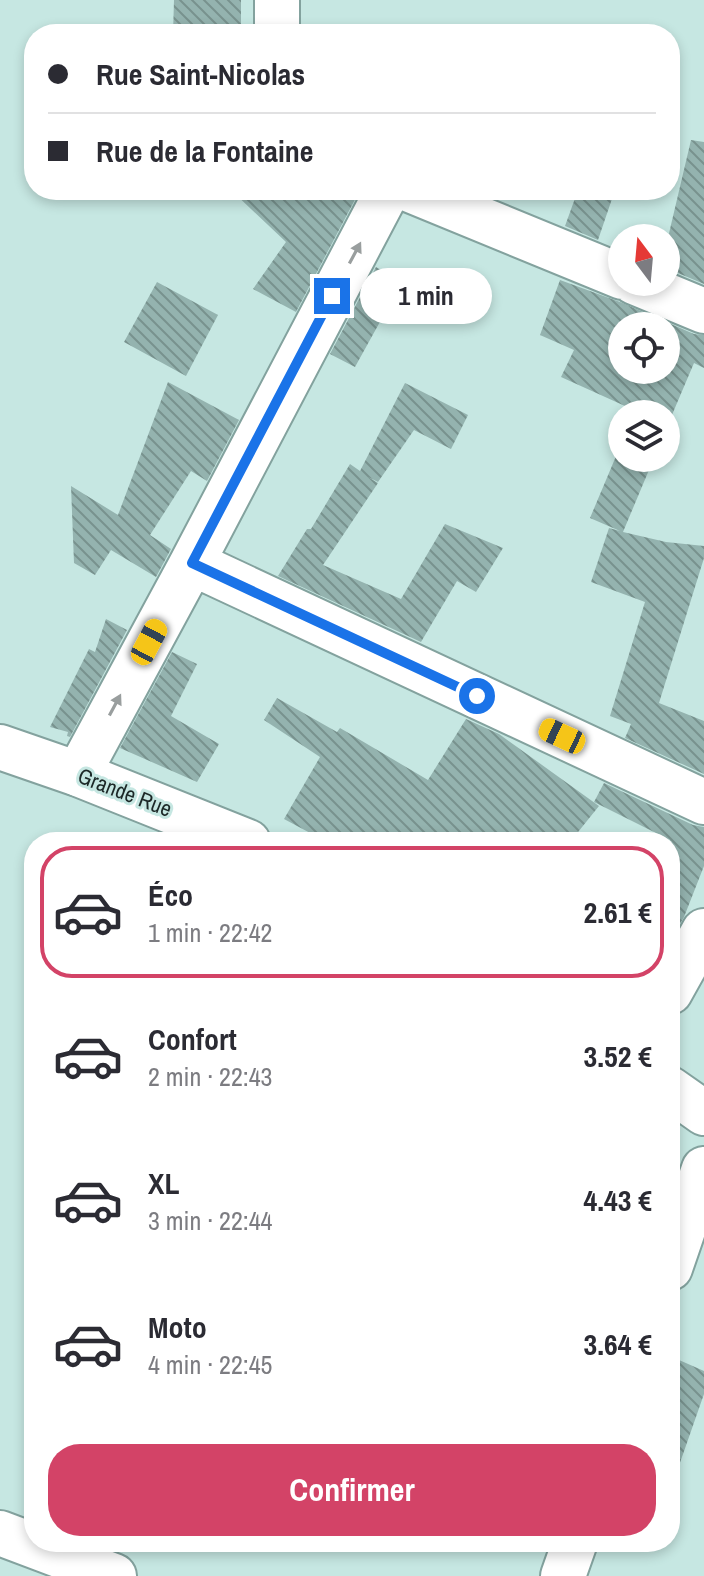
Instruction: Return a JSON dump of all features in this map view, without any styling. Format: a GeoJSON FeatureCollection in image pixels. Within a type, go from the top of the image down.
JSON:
{"type":"FeatureCollection","features":[{"type":"Feature","properties":{"kind":"street"},"geometry":{"type":"LineString","coordinates":[[277,0],[277,24]]}},
{"type":"Feature","properties":{"kind":"street"},"geometry":{"type":"LineString","coordinates":[[78,774],[383,200]]}},
{"type":"Feature","properties":{"kind":"street"},"geometry":{"type":"LineString","coordinates":[[434,200],[608,271]]}},
{"type":"Feature","properties":{"kind":"street"},"geometry":{"type":"LineString","coordinates":[[668,296],[704,311]]}},
{"type":"Feature","properties":{"kind":"street"},"geometry":{"type":"LineString","coordinates":[[192,563],[704,802]]}},
{"type":"Feature","properties":{"kind":"street","name":"Grande Rue"},"geometry":{"type":"LineString","coordinates":[[0,747],[78,774],[223,832]]}},
{"type":"Feature","properties":{"kind":"street"},"geometry":{"type":"LineString","coordinates":[[680,974],[704,931]]}},
{"type":"Feature","properties":{"kind":"street"},"geometry":{"type":"LineString","coordinates":[[680,1096],[704,1113]]}},
{"type":"Feature","properties":{"kind":"street"},"geometry":{"type":"LineString","coordinates":[[680,1239],[704,1169]]}},
{"type":"Feature","properties":{"kind":"street"},"geometry":{"type":"LineString","coordinates":[[0,1533],[24,1542]]}},
{"type":"Feature","properties":{"kind":"street"},"geometry":{"type":"LineString","coordinates":[[50,1552],[114,1576]]}},
{"type":"Feature","properties":{"kind":"street"},"geometry":{"type":"LineString","coordinates":[[563,1576],[571,1552]]}},
{"type":"Feature","properties":{"kind":"building"},"geometry":{"type":"Polygon","coordinates":[[[174,0],[241,0],[241,24],[173,24],[174,0]]]}},
{"type":"Feature","properties":{"kind":"building"},"geometry":{"type":"Polygon","coordinates":[[[691,140],[704,142],[704,284],[680,274],[680,224],[671,224],[677,200],[680,200],[680,187],[691,140]]]}},
{"type":"Feature","properties":{"kind":"building"},"geometry":{"type":"Polygon","coordinates":[[[242,200],[355,200],[296,312],[253,289],[286,242],[242,200]]]}},
{"type":"Feature","properties":{"kind":"building"},"geometry":{"type":"Polygon","coordinates":[[[574,200],[612,200],[598,240],[565,226],[574,200]]]}},
{"type":"Feature","properties":{"kind":"building"},"geometry":{"type":"Polygon","coordinates":[[[376,267],[402,282],[355,367],[330,354],[376,267]]]}},
{"type":"Feature","properties":{"kind":"building"},"geometry":{"type":"Polygon","coordinates":[[[560,280],[643,312],[608,312],[608,384],[680,384],[680,328],[704,335],[704,368],[694,363],[678,400],[612,400],[561,377],[574,350],[540,335],[560,280]]]}},
{"type":"Feature","properties":{"kind":"building"},"geometry":{"type":"Polygon","coordinates":[[[157,282],[218,315],[186,376],[124,342],[157,282]]]}},
{"type":"Feature","properties":{"kind":"building"},"geometry":{"type":"Polygon","coordinates":[[[168,382],[239,420],[207,481],[191,471],[150,535],[171,549],[156,577],[111,550],[95,575],[74,563],[71,486],[118,515],[168,382]]]}},
{"type":"Feature","properties":{"kind":"building"},"geometry":{"type":"Polygon","coordinates":[[[405,383],[468,415],[451,449],[414,430],[378,482],[368,477],[378,483],[323,565],[401,599],[445,524],[503,548],[476,592],[457,581],[421,642],[278,576],[350,464],[360,471],[405,383]]]}},
{"type":"Feature","properties":{"kind":"building"},"geometry":{"type":"Polygon","coordinates":[[[609,472],[648,472],[623,532],[666,542],[704,546],[704,558],[659,703],[704,721],[704,774],[625,738],[631,724],[610,716],[645,602],[591,582],[609,528],[620,531],[590,518],[609,472]]]}},
{"type":"Feature","properties":{"kind":"building"},"geometry":{"type":"Polygon","coordinates":[[[106,619],[127,630],[70,737],[67,736],[68,732],[50,727],[89,649],[95,652],[106,619]]]}},
{"type":"Feature","properties":{"kind":"building"},"geometry":{"type":"Polygon","coordinates":[[[172,652],[197,664],[171,716],[219,744],[197,782],[120,748],[172,652]]]}},
{"type":"Feature","properties":{"kind":"building"},"geometry":{"type":"Polygon","coordinates":[[[277,698],[337,732],[340,728],[428,780],[466,719],[499,734],[599,806],[578,832],[308,832],[284,819],[320,757],[264,720],[277,698]]]}},
{"type":"Feature","properties":{"kind":"building"},"geometry":{"type":"Polygon","coordinates":[[[604,783],[693,825],[704,827],[704,866],[680,924],[680,832],[654,832],[594,802],[604,783]]]}},
{"type":"Feature","properties":{"kind":"building"},"geometry":{"type":"Polygon","coordinates":[[[680,1360],[704,1371],[704,1394],[680,1463],[680,1360]]]}},
{"type":"Feature","properties":{"kind":"route"},"geometry":{"type":"LineString","coordinates":[[332,296],[192,563],[477,696]]}}]}
